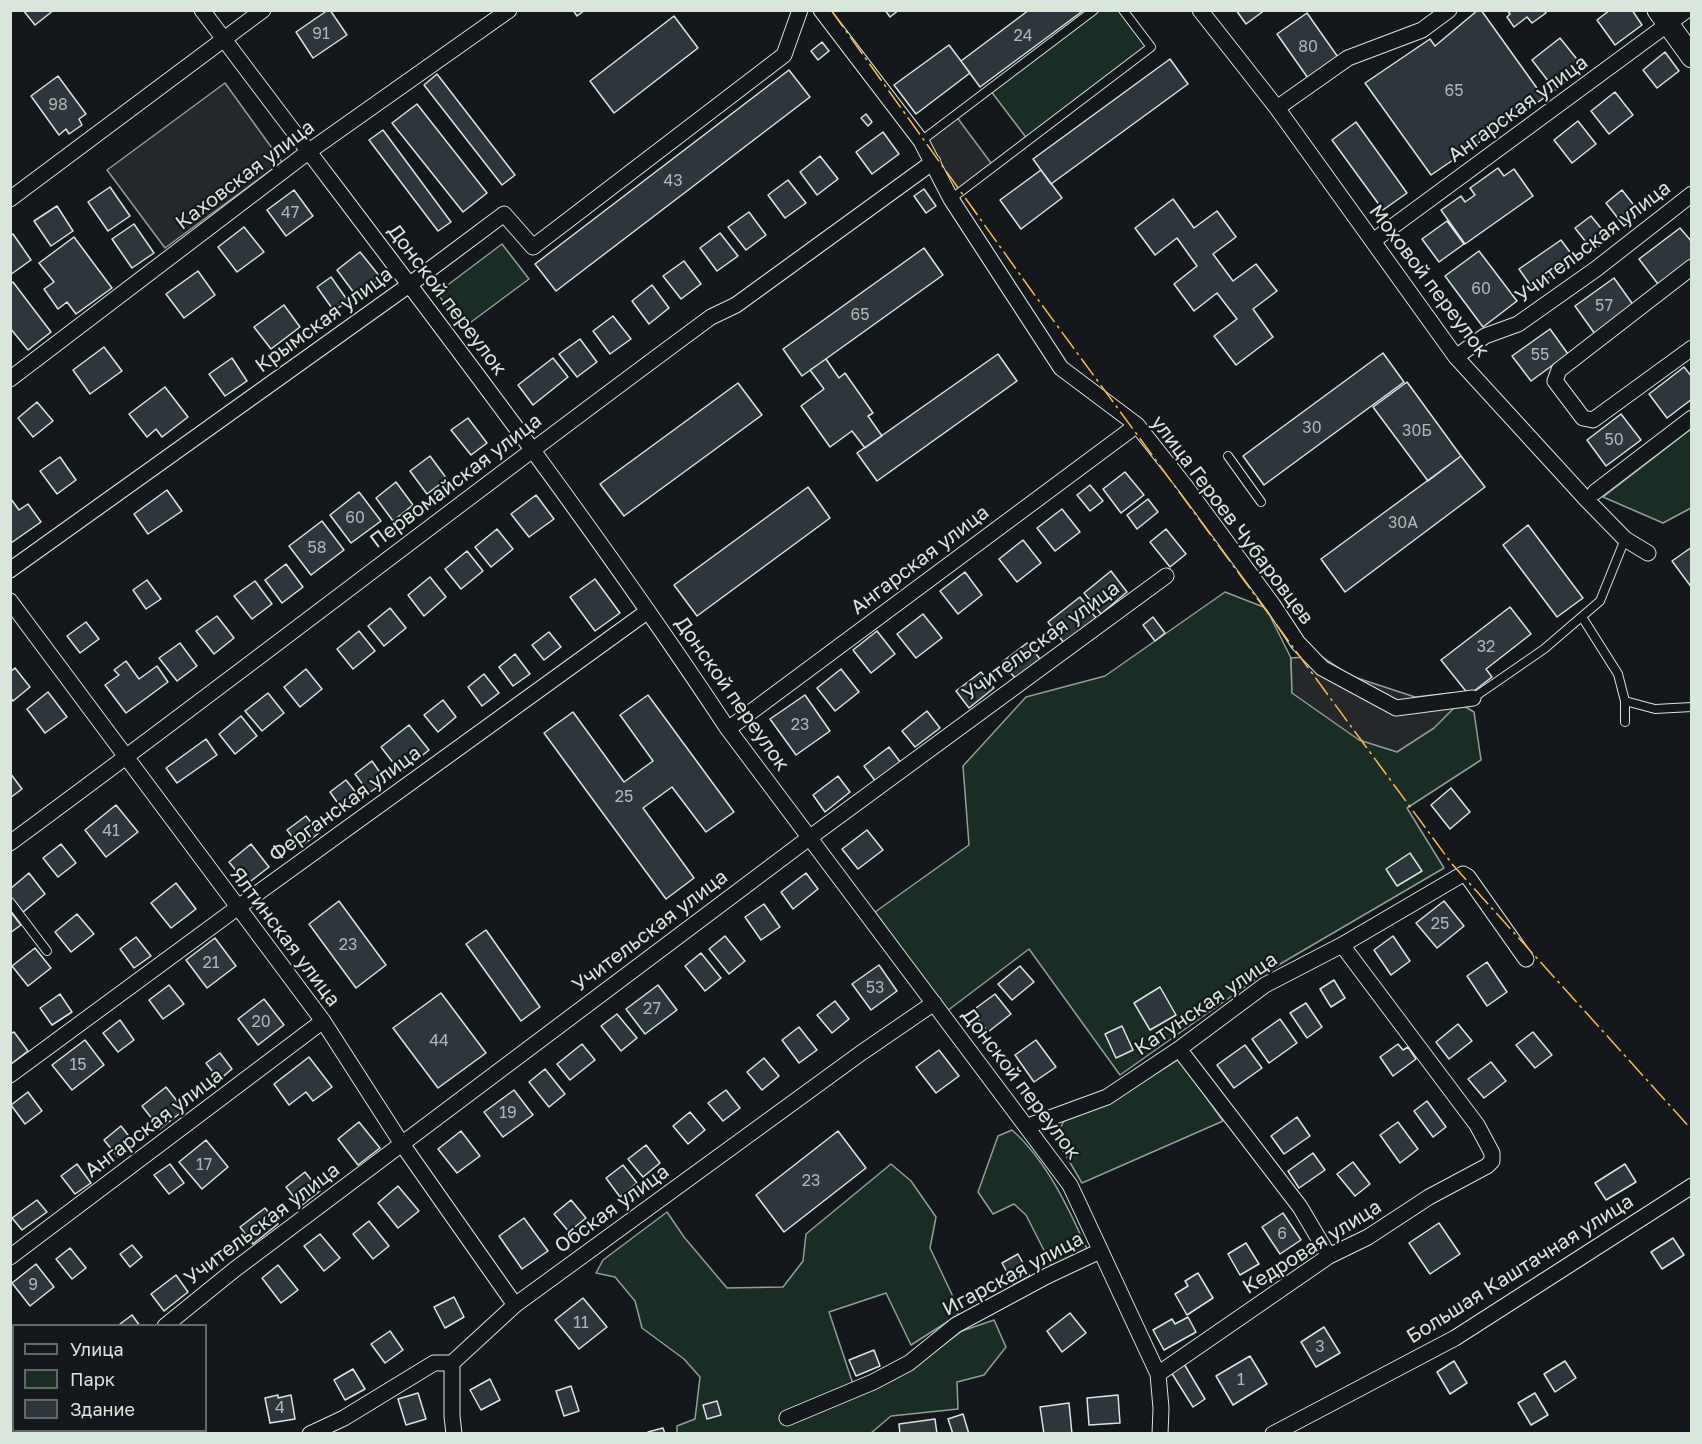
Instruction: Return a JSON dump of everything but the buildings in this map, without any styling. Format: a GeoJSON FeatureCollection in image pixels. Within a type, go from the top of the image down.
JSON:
{"type":"FeatureCollection","features":[{"type":"Feature","properties":{"kind":"street","name":"Донской переулок"},"geometry":{"type":"LineString","coordinates":[[202,10],[533,449],[728,729],[1028,1126],[1070,1185],[1158,1374],[1161,1407],[1160,1434]]}},
{"type":"Feature","properties":{"kind":"street"},"geometry":{"type":"LineString","coordinates":[[10,199],[263,10]]}},
{"type":"Feature","properties":{"kind":"street","name":"Каховская улица"},"geometry":{"type":"LineString","coordinates":[[10,379],[308,152],[509,10]]}},
{"type":"Feature","properties":{"kind":"street","name":"Крымская улица"},"geometry":{"type":"LineString","coordinates":[[10,570],[409,285],[504,214],[533,247],[784,55],[800,10]]}},
{"type":"Feature","properties":{"kind":"street","name":"улица Героев Чубаровцев"},"geometry":{"type":"LineString","coordinates":[[821,10],[921,141],[951,199],[1061,368],[1137,425],[1298,643],[1322,668],[1396,708],[1473,698]]}},
{"type":"Feature","properties":{"kind":"street","name":"Моховой переулок"},"geometry":{"type":"LineString","coordinates":[[1200,10],[1277,108],[1456,357],[1625,539],[1648,553]]}},
{"type":"Feature","properties":{"kind":"street"},"geometry":{"type":"LineString","coordinates":[[1277,108],[1348,58],[1422,30],[1449,10]]}},
{"type":"Feature","properties":{"kind":"street","name":"Ангарская улица"},"geometry":{"type":"LineString","coordinates":[[1373,241],[1663,17],[1686,10]]}},
{"type":"Feature","properties":{"kind":"street"},"geometry":{"type":"LineString","coordinates":[[1663,17],[1692,57]]}},
{"type":"Feature","properties":{"kind":"street","name":"Первомайская улица"},"geometry":{"type":"LineString","coordinates":[[10,843],[128,757],[533,449],[711,317],[736,304],[933,162]]}},
{"type":"Feature","properties":{"kind":"street","name":"Учительская улица"},"geometry":{"type":"LineString","coordinates":[[1456,357],[1485,336],[1518,324],[1596,269],[1692,194]]}},
{"type":"Feature","properties":{"kind":"street"},"geometry":{"type":"LineString","coordinates":[[1692,267],[1559,370],[1555,381],[1583,418],[1593,420],[1692,348]]}},
{"type":"Feature","properties":{"kind":"street"},"geometry":{"type":"LineString","coordinates":[[1594,492],[1692,418]]}},
{"type":"Feature","properties":{"kind":"street","name":"Ангарская улица"},"geometry":{"type":"LineString","coordinates":[[728,729],[1137,425]]}},
{"type":"Feature","properties":{"kind":"street","name":"Учительская улица"},"geometry":{"type":"LineString","coordinates":[[167,1324],[234,1270],[809,838],[1166,576]]}},
{"type":"Feature","properties":{"kind":"street","name":"Ялтинская улица"},"geometry":{"type":"LineString","coordinates":[[10,601],[323,1021],[402,1144],[515,1305]]}},
{"type":"Feature","properties":{"kind":"street","name":"Ферганская улица"},"geometry":{"type":"LineString","coordinates":[[10,1075],[648,611]]}},
{"type":"Feature","properties":{"kind":"street","name":"Катунская улица"},"geometry":{"type":"LineString","coordinates":[[1028,1126],[1107,1097],[1179,1049],[1265,985],[1342,945],[1463,874],[1468,877],[1526,959]]}},
{"type":"Feature","properties":{"kind":"street","name":"Кедровая улица"},"geometry":{"type":"LineString","coordinates":[[1158,1374],[1329,1256],[1368,1237],[1429,1197],[1487,1166],[1492,1161],[1492,1153],[1477,1125],[1342,945]]}},
{"type":"Feature","properties":{"kind":"street","name":"Обская улица"},"geometry":{"type":"LineString","coordinates":[[452,1363],[515,1305],[851,1060],[934,1003]]}},
{"type":"Feature","properties":{"kind":"street","name":"Ангарская улица"},"geometry":{"type":"LineString","coordinates":[[10,1257],[323,1021]]}},
{"type":"Feature","properties":{"kind":"street"},"geometry":{"type":"LineString","coordinates":[[1179,1049],[1300,1207],[1329,1256]]}},
{"type":"Feature","properties":{"kind":"street","name":"Большая Каштачная улица"},"geometry":{"type":"LineString","coordinates":[[1273,1434],[1455,1338],[1692,1186]]}},
{"type":"Feature","properties":{"kind":"street","name":"Игарская улица"},"geometry":{"type":"LineString","coordinates":[[787,1418],[873,1382],[909,1363],[956,1325],[1047,1276],[1100,1251]]}},
{"type":"Feature","properties":{"kind":"street"},"geometry":{"type":"LineString","coordinates":[[310,1434],[344,1418],[434,1363],[452,1363],[454,1434]]}},
{"type":"Feature","properties":{"kind":"lane"},"geometry":{"type":"LineString","coordinates":[[921,141],[1094,10]]}},
{"type":"Feature","properties":{"kind":"lane"},"geometry":{"type":"LineString","coordinates":[[951,199],[1151,47],[1123,10]]}},
{"type":"Feature","properties":{"kind":"lane"},"geometry":{"type":"LineString","coordinates":[[1228,456],[1261,502]]}},
{"type":"Feature","properties":{"kind":"lane"},"geometry":{"type":"LineString","coordinates":[[1473,698],[1544,649],[1600,601],[1625,539]]}},
{"type":"Feature","properties":{"kind":"lane"},"geometry":{"type":"LineString","coordinates":[[1582,617],[1618,674],[1625,701],[1625,722]]}},
{"type":"Feature","properties":{"kind":"lane"},"geometry":{"type":"LineString","coordinates":[[1625,701],[1655,709],[1692,707]]}},
{"type":"Feature","properties":{"kind":"lane"},"geometry":{"type":"LineString","coordinates":[[10,902],[47,951]]}},
{"type":"Feature","properties":{"kind":"green space"},"geometry":{"type":"Polygon","coordinates":[[[1094,11],[1123,11],[1151,47],[1028,140],[990,90],[1094,11]]]}},
{"type":"Feature","properties":{"kind":"green space"},"geometry":{"type":"Polygon","coordinates":[[[502,244],[529,279],[463,328],[437,293],[502,244]]]}},
{"type":"Feature","properties":{"kind":"green space"},"geometry":{"type":"Polygon","coordinates":[[[1691,429],[1691,508],[1663,523],[1603,497],[1691,429]]]}},
{"type":"Feature","properties":{"kind":"green space"},"geometry":{"type":"Polygon","coordinates":[[[1225,592],[1266,608],[1291,658],[1292,693],[1459,703],[1474,712],[1481,760],[1407,808],[1444,868],[1263,974],[1120,1075],[1029,949],[947,1011],[875,912],[969,845],[963,766],[1026,697],[1105,676],[1225,592]]]}},
{"type":"Feature","properties":{"kind":"green space"},"geometry":{"type":"Polygon","coordinates":[[[1179,1059],[1223,1121],[1082,1183],[1055,1137],[1064,1121],[1109,1103],[1179,1059]]]}},
{"type":"Feature","properties":{"kind":"green space"},"geometry":{"type":"Polygon","coordinates":[[[1012,1130],[1036,1156],[1056,1186],[1088,1251],[1053,1268],[1026,1215],[1014,1204],[993,1214],[978,1192],[998,1136],[1012,1130]]]}},
{"type":"Feature","properties":{"kind":"green space"},"geometry":{"type":"Polygon","coordinates":[[[891,1164],[911,1181],[936,1217],[930,1248],[957,1305],[958,1315],[911,1345],[886,1293],[829,1312],[853,1384],[916,1365],[962,1331],[994,1320],[1006,1347],[984,1375],[957,1382],[958,1409],[891,1416],[871,1433],[677,1433],[677,1426],[695,1419],[700,1377],[684,1359],[642,1328],[635,1301],[615,1277],[596,1273],[603,1260],[667,1212],[684,1237],[727,1288],[783,1287],[803,1261],[806,1234],[891,1164]]]}},
{"type":"Feature","properties":{"kind":"shaded area"},"geometry":{"type":"Polygon","coordinates":[[[225,83],[282,162],[165,248],[107,170],[225,83]]]}},
{"type":"Feature","properties":{"kind":"shaded area"},"geometry":{"type":"Polygon","coordinates":[[[956,116],[994,167],[951,199],[921,141],[956,116]]]}},
{"type":"Feature","properties":{"kind":"shaded area"},"geometry":{"type":"Polygon","coordinates":[[[1321,656],[1351,676],[1415,697],[1451,693],[1459,703],[1434,728],[1397,752],[1359,740],[1292,693],[1291,658],[1321,656]]]}},
{"type":"Feature","properties":{"kind":"power"},"geometry":{"type":"LineString","coordinates":[[831,10],[1031,290],[1452,864],[1692,1130]]}}]}
